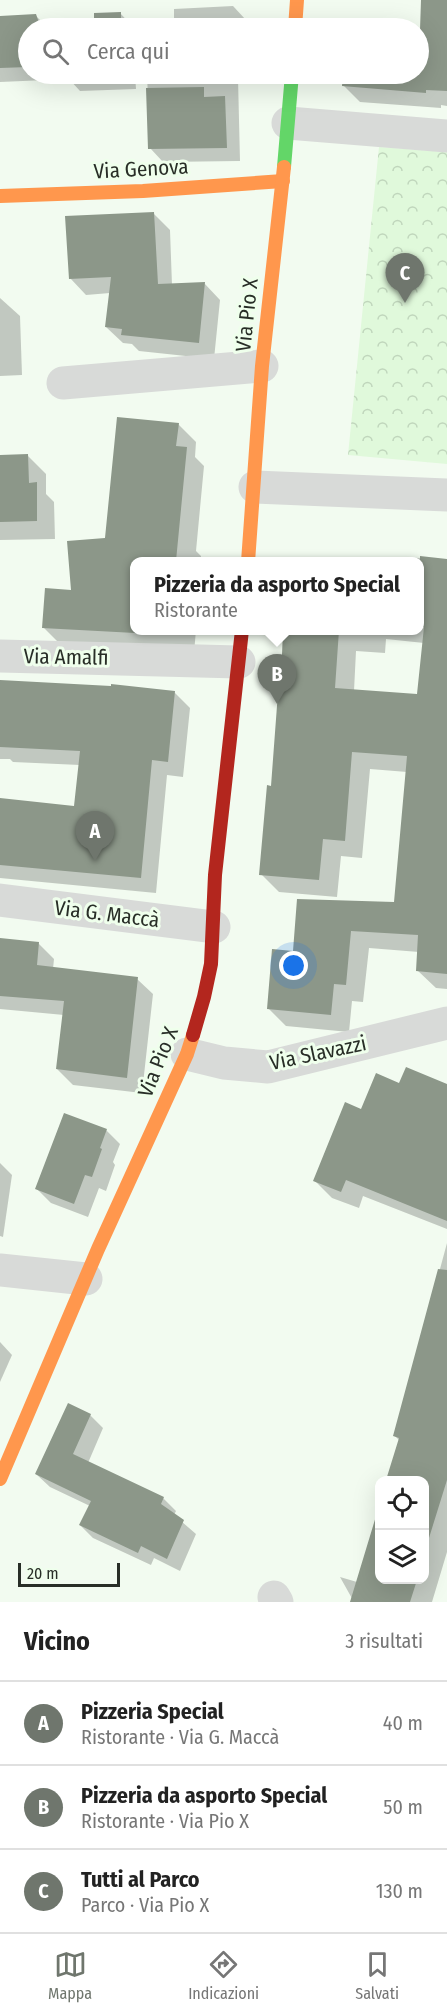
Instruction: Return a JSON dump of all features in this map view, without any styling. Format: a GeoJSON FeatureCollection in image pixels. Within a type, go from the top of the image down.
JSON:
{"type":"FeatureCollection","features":[{"type":"Feature","properties":{"kind":"street"},"geometry":{"type":"LineString","coordinates":[[296,18],[297,0]]}},
{"type":"Feature","properties":{"kind":"street","name":"Via Pio X"},"geometry":{"type":"LineString","coordinates":[[248,557],[262,366],[283,181],[291,84]]}},
{"type":"Feature","properties":{"kind":"street"},"geometry":{"type":"LineString","coordinates":[[288,123],[447,136]]}},
{"type":"Feature","properties":{"kind":"street","name":"Via Genova"},"geometry":{"type":"LineString","coordinates":[[0,196],[283,181]]}},
{"type":"Feature","properties":{"kind":"street"},"geometry":{"type":"LineString","coordinates":[[63,383],[262,366]]}},
{"type":"Feature","properties":{"kind":"street"},"geometry":{"type":"LineString","coordinates":[[255,487],[447,495]]}},
{"type":"Feature","properties":{"kind":"street","name":"Via Pio X"},"geometry":{"type":"LineString","coordinates":[[0,1479],[86,1279],[187,1054],[204,997],[211,964],[215,875],[241,646]]}},
{"type":"Feature","properties":{"kind":"street","name":"Via Amalfi"},"geometry":{"type":"LineString","coordinates":[[0,656],[241,646]]}},
{"type":"Feature","properties":{"kind":"street","name":"Via G. Maccà"},"geometry":{"type":"LineString","coordinates":[[0,900],[214,927]]}},
{"type":"Feature","properties":{"kind":"street","name":"Via Slavazzi"},"geometry":{"type":"LineString","coordinates":[[187,1054],[224,1063],[267,1067],[447,1023]]}},
{"type":"Feature","properties":{"kind":"street"},"geometry":{"type":"LineString","coordinates":[[0,1270],[86,1279]]}},
{"type":"Feature","properties":{"kind":"green space"},"geometry":{"type":"Polygon","coordinates":[[[379,147],[447,152],[447,464],[348,455],[379,147]]]}},
{"type":"Feature","properties":{"kind":"building"},"geometry":{"type":"Polygon","coordinates":[[[421,0],[447,0],[447,91],[426,90],[426,93],[342,86],[342,84],[429,84],[429,18],[420,18],[421,0]]]}},
{"type":"Feature","properties":{"kind":"building"},"geometry":{"type":"Polygon","coordinates":[[[121,12],[121,18],[94,18],[94,13],[121,12]]]}},
{"type":"Feature","properties":{"kind":"building"},"geometry":{"type":"Polygon","coordinates":[[[36,14],[37,18],[18,18],[18,67],[0,68],[0,16],[36,14]]]}},
{"type":"Feature","properties":{"kind":"building"},"geometry":{"type":"Polygon","coordinates":[[[204,87],[204,97],[225,96],[227,148],[148,149],[146,88],[204,87]]]}},
{"type":"Feature","properties":{"kind":"building"},"geometry":{"type":"Polygon","coordinates":[[[154,212],[158,284],[205,282],[199,343],[121,335],[122,329],[105,327],[111,277],[69,279],[65,216],[154,212]]]}},
{"type":"Feature","properties":{"kind":"building"},"geometry":{"type":"Polygon","coordinates":[[[117,417],[179,423],[176,446],[187,447],[176,557],[130,557],[130,633],[42,628],[45,588],[71,590],[67,541],[105,538],[117,417]]]}},
{"type":"Feature","properties":{"kind":"building"},"geometry":{"type":"Polygon","coordinates":[[[28,454],[29,483],[37,482],[37,521],[0,522],[0,455],[28,454]]]}},
{"type":"Feature","properties":{"kind":"building"},"geometry":{"type":"Polygon","coordinates":[[[420,556],[447,559],[447,974],[416,971],[418,935],[351,931],[346,985],[334,984],[331,1015],[267,1009],[272,949],[293,951],[297,899],[394,902],[407,756],[352,752],[345,841],[323,839],[319,880],[259,875],[267,785],[271,786],[283,635],[339,635],[335,688],[417,694],[424,635],[424,557],[420,556]]]}},
{"type":"Feature","properties":{"kind":"building"},"geometry":{"type":"Polygon","coordinates":[[[0,680],[111,686],[111,684],[175,691],[168,762],[152,760],[141,878],[0,865],[0,798],[74,806],[80,751],[0,747],[0,680]]]}},
{"type":"Feature","properties":{"kind":"building"},"geometry":{"type":"Polygon","coordinates":[[[0,938],[39,942],[37,965],[138,977],[127,1078],[56,1069],[64,1001],[0,996],[0,938]]]}},
{"type":"Feature","properties":{"kind":"building"},"geometry":{"type":"Polygon","coordinates":[[[406,1067],[447,1084],[447,1221],[346,1180],[341,1192],[313,1181],[345,1102],[361,1109],[376,1073],[399,1083],[406,1067]]]}},
{"type":"Feature","properties":{"kind":"building"},"geometry":{"type":"Polygon","coordinates":[[[64,1113],[107,1129],[92,1177],[85,1175],[74,1204],[35,1189],[64,1113]]]}},
{"type":"Feature","properties":{"kind":"building"},"geometry":{"type":"Polygon","coordinates":[[[438,1269],[447,1270],[447,1480],[429,1538],[429,1476],[387,1476],[399,1438],[393,1436],[438,1269]]]}},
{"type":"Feature","properties":{"kind":"building"},"geometry":{"type":"Polygon","coordinates":[[[68,1403],[91,1414],[73,1454],[164,1497],[161,1504],[184,1520],[167,1559],[141,1546],[138,1553],[79,1525],[91,1501],[35,1474],[68,1403]]]}},
{"type":"Feature","properties":{"kind":"building"},"geometry":{"type":"Polygon","coordinates":[[[375,1520],[375,1584],[416,1584],[410,1602],[350,1602],[375,1520]]]}},
{"type":"Feature","properties":{"kind":"traffic: fast"},"geometry":{"type":"LineString","coordinates":[[284,167],[291,84]]}},
{"type":"Feature","properties":{"kind":"traffic: slow"},"geometry":{"type":"LineString","coordinates":[[296,18],[297,0]]}},
{"type":"Feature","properties":{"kind":"traffic: slow"},"geometry":{"type":"LineString","coordinates":[[248,557],[262,366],[284,167]]}},
{"type":"Feature","properties":{"kind":"traffic: slow"},"geometry":{"type":"LineString","coordinates":[[0,196],[143,191],[283,181]]}},
{"type":"Feature","properties":{"kind":"traffic: slow"},"geometry":{"type":"LineString","coordinates":[[0,1479],[98,1249],[187,1054],[193,1035]]}},
{"type":"Feature","properties":{"kind":"traffic: jam"},"geometry":{"type":"LineString","coordinates":[[193,1035],[211,964],[215,875],[241,635]]}},
{"type":"Feature","properties":{"kind":"place","name":"Tutti al Parco"},"geometry":{"type":"Point","coordinates":[405,303]}},
{"type":"Feature","properties":{"kind":"place","name":"Pizzeria da asporto Special"},"geometry":{"type":"Point","coordinates":[277,704]}},
{"type":"Feature","properties":{"kind":"place","name":"Pizzeria Special"},"geometry":{"type":"Point","coordinates":[95,861]}}]}
